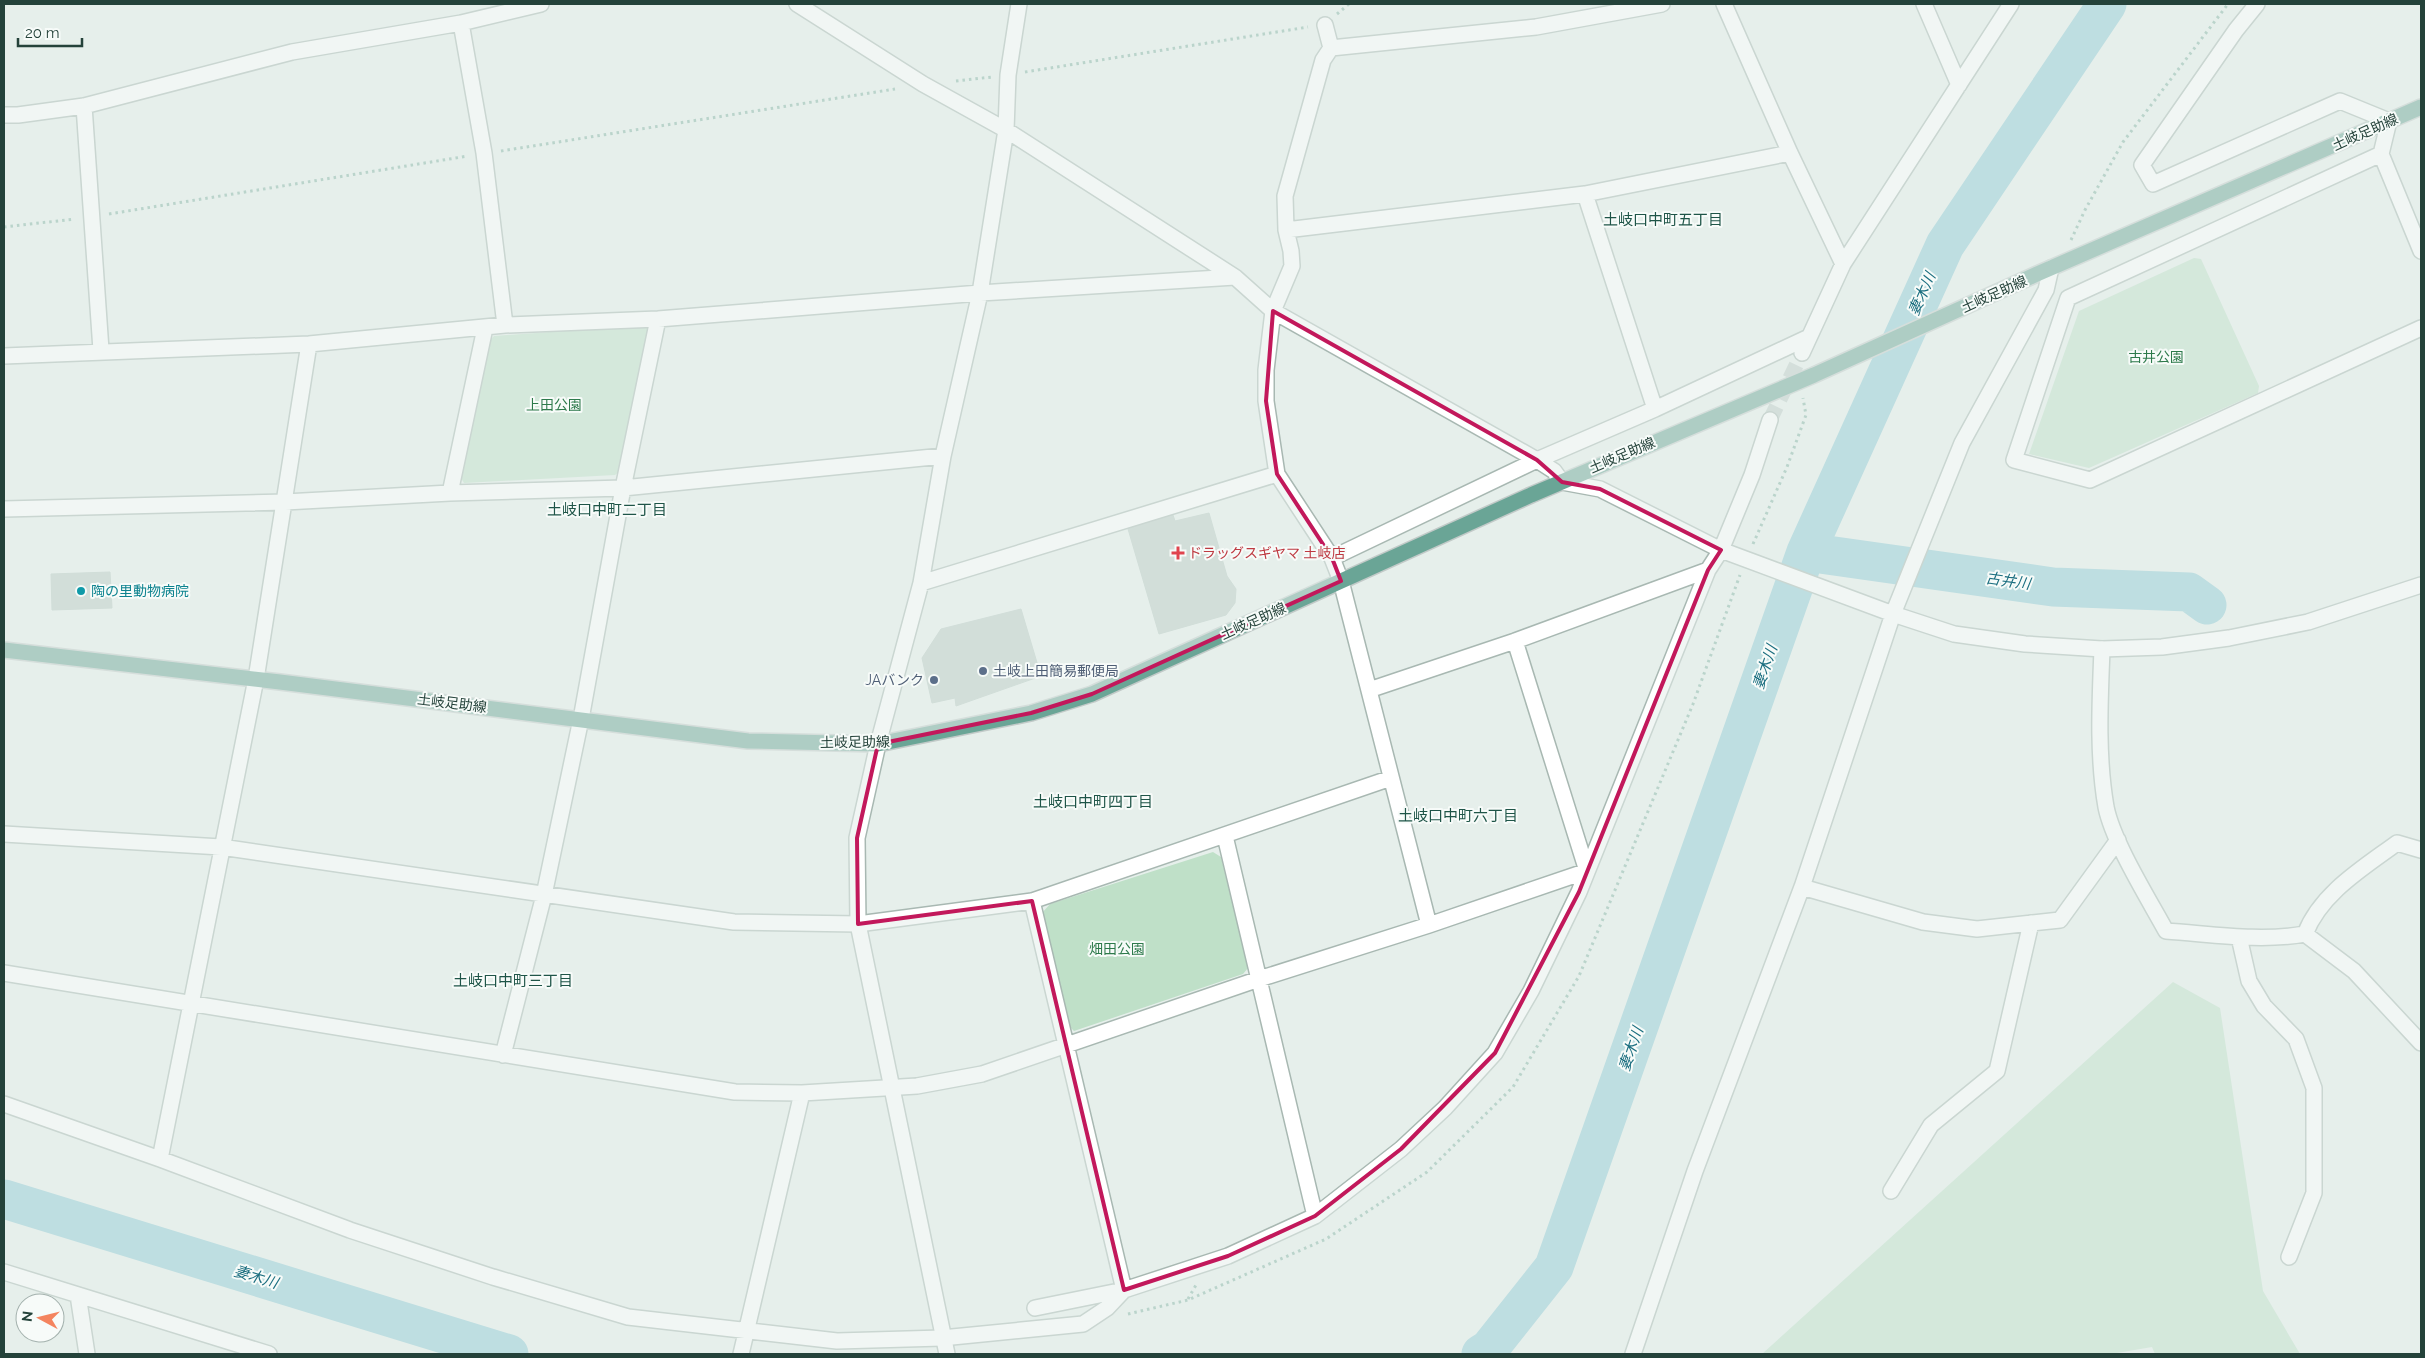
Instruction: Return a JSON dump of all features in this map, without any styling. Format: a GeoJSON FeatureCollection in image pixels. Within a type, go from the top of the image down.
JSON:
{"type":"FeatureCollection","features":[{"type":"Feature","properties":{"kind":"main road","name":"土岐足助線"},"geometry":{"type":"LineString","coordinates":[[4,650],[256,679],[748,741],[878,744],[1032,713],[1092,694],[1562,482],[1814,375],[2044,271],[2421,107]]}},
{"type":"Feature","properties":{"kind":"street"},"geometry":{"type":"LineString","coordinates":[[4,115],[84,106],[292,52],[461,23],[541,4]]}},
{"type":"Feature","properties":{"kind":"street"},"geometry":{"type":"LineString","coordinates":[[797,4],[923,84],[1006,130],[1235,277],[1273,311],[1536,460],[1554,471],[1562,482],[1600,489],[1720,550],[1893,614],[1954,634],[2025,644],[2102,650],[2162,647],[2229,638],[2299,624],[2421,584]]}},
{"type":"Feature","properties":{"kind":"street"},"geometry":{"type":"LineString","coordinates":[[947,1354],[942,1338],[858,924],[857,838],[878,744],[921,583],[943,456],[980,293],[1006,130],[1008,75],[1019,4]]}},
{"type":"Feature","properties":{"kind":"street"},"geometry":{"type":"LineString","coordinates":[[1429,925],[1341,581],[1332,558],[1277,474],[1266,400],[1266,370],[1273,311],[1292,266],[1284,212],[1289,182],[1322,60],[1331,48],[1536,26],[1662,4]]}},
{"type":"Feature","properties":{"kind":"street"},"geometry":{"type":"LineString","coordinates":[[1724,4],[1790,153],[1843,264]]}},
{"type":"Feature","properties":{"kind":"street"},"geometry":{"type":"LineString","coordinates":[[1924,4],[1959,85]]}},
{"type":"Feature","properties":{"kind":"street"},"geometry":{"type":"LineString","coordinates":[[1802,353],[1843,264],[2011,4]]}},
{"type":"Feature","properties":{"kind":"street"},"geometry":{"type":"LineString","coordinates":[[2257,4],[2236,30],[2142,165],[2153,184],[2340,101],[2389,121],[2381,154],[2421,251]]}},
{"type":"Feature","properties":{"kind":"street"},"geometry":{"type":"LineString","coordinates":[[461,23],[484,153],[505,325]]}},
{"type":"Feature","properties":{"kind":"street"},"geometry":{"type":"LineString","coordinates":[[1325,25],[1331,48]]}},
{"type":"Feature","properties":{"kind":"street"},"geometry":{"type":"LineString","coordinates":[[84,106],[101,350]]}},
{"type":"Feature","properties":{"kind":"street"},"geometry":{"type":"LineString","coordinates":[[1286,230],[1585,194],[1790,153]]}},
{"type":"Feature","properties":{"kind":"street"},"geometry":{"type":"LineString","coordinates":[[2381,154],[2068,298],[2014,460],[2090,480],[2421,328]]}},
{"type":"Feature","properties":{"kind":"street"},"geometry":{"type":"LineString","coordinates":[[1585,194],[1655,409]]}},
{"type":"Feature","properties":{"kind":"street"},"geometry":{"type":"LineString","coordinates":[[1634,1354],[1695,1170],[1802,887],[1893,614],[1962,442],[2046,290],[2044,271]]}},
{"type":"Feature","properties":{"kind":"street"},"geometry":{"type":"LineString","coordinates":[[4,356],[101,350],[309,344],[505,325],[658,319],[980,293],[1235,277]]}},
{"type":"Feature","properties":{"kind":"street"},"geometry":{"type":"LineString","coordinates":[[503,1055],[544,895],[581,720],[623,488],[658,319]]}},
{"type":"Feature","properties":{"kind":"street"},"geometry":{"type":"LineString","coordinates":[[450,492],[485,328]]}},
{"type":"Feature","properties":{"kind":"street"},"geometry":{"type":"LineString","coordinates":[[1332,558],[1536,460],[1655,409],[1809,338]]}},
{"type":"Feature","properties":{"kind":"street"},"geometry":{"type":"LineString","coordinates":[[160,1159],[221,846],[256,679],[309,344]]}},
{"type":"Feature","properties":{"kind":"street"},"geometry":{"type":"LineString","coordinates":[[1035,1308],[1124,1290],[1228,1256],[1315,1216],[1401,1149],[1445,1108],[1495,1054],[1531,992],[1579,892],[1708,570],[1720,550],[1752,476],[1770,420]]}},
{"type":"Feature","properties":{"kind":"street"},"geometry":{"type":"LineString","coordinates":[[4,508],[284,502],[450,492],[623,488],[943,456]]}},
{"type":"Feature","properties":{"kind":"street"},"geometry":{"type":"LineString","coordinates":[[921,583],[1277,474]]}},
{"type":"Feature","properties":{"kind":"street"},"geometry":{"type":"LineString","coordinates":[[1369,690],[1515,641],[1708,570]]}},
{"type":"Feature","properties":{"kind":"street"},"geometry":{"type":"LineString","coordinates":[[1515,641],[1587,871]]}},
{"type":"Feature","properties":{"kind":"street"},"geometry":{"type":"LineString","coordinates":[[2102,650],[2099,727],[2106,808],[2118,840],[2166,931],[2239,937],[2289,937],[2305,934],[2354,971],[2421,1043]]}},
{"type":"Feature","properties":{"kind":"street"},"geometry":{"type":"LineString","coordinates":[[4,834],[221,846],[734,922],[858,924],[1032,901],[1391,778]]}},
{"type":"Feature","properties":{"kind":"street"},"geometry":{"type":"LineString","coordinates":[[1225,836],[1315,1216]]}},
{"type":"Feature","properties":{"kind":"street"},"geometry":{"type":"LineString","coordinates":[[2305,934],[2310,922],[2340,884],[2397,843],[2421,837]]}},
{"type":"Feature","properties":{"kind":"street"},"geometry":{"type":"LineString","coordinates":[[1802,887],[1923,922],[1976,929],[2060,920],[2118,840]]}},
{"type":"Feature","properties":{"kind":"street"},"geometry":{"type":"LineString","coordinates":[[2397,843],[2421,850]]}},
{"type":"Feature","properties":{"kind":"street"},"geometry":{"type":"LineString","coordinates":[[4,973],[191,1005],[735,1092],[802,1093],[917,1086],[982,1074],[1259,979],[1429,925],[1587,871]]}},
{"type":"Feature","properties":{"kind":"street"},"geometry":{"type":"LineString","coordinates":[[1032,901],[1124,1290]]}},
{"type":"Feature","properties":{"kind":"street"},"geometry":{"type":"LineString","coordinates":[[1891,1191],[1931,1125],[1997,1071],[2031,923]]}},
{"type":"Feature","properties":{"kind":"street"},"geometry":{"type":"LineString","coordinates":[[2239,937],[2250,981],[2264,1006],[2296,1039],[2314,1088],[2314,1193],[2289,1257]]}},
{"type":"Feature","properties":{"kind":"street"},"geometry":{"type":"LineString","coordinates":[[744,1344],[802,1093]]}},
{"type":"Feature","properties":{"kind":"street"},"geometry":{"type":"LineString","coordinates":[[4,1104],[160,1159],[350,1230],[511,1282],[628,1317],[744,1344],[942,1338],[1083,1324],[1106,1308],[1124,1290]]}},
{"type":"Feature","properties":{"kind":"street"},"geometry":{"type":"LineString","coordinates":[[4,1272],[269,1354]]}},
{"type":"Feature","properties":{"kind":"street"},"geometry":{"type":"LineString","coordinates":[[78,1295],[87,1354]]}},
{"type":"Feature","properties":{"kind":"path"},"geometry":{"type":"LineString","coordinates":[[4,227],[92,217],[923,84],[1008,75],[1325,25],[1349,4]]}},
{"type":"Feature","properties":{"kind":"path"},"geometry":{"type":"LineString","coordinates":[[2070,243],[2084,210],[2123,142],[2228,4]]}},
{"type":"Feature","properties":{"kind":"path"},"geometry":{"type":"LineString","coordinates":[[1121,1315],[1188,1300],[1326,1239],[1427,1172],[1513,1087],[1579,976],[1689,712],[1720,624],[1746,559],[1787,467],[1806,416],[1803,395]]}},
{"type":"Feature","properties":{"kind":"highlighted area"},"geometry":{"type":"Polygon","coordinates":[[[1273,311],[1537,460],[1562,482],[1600,489],[1721,550],[1708,570],[1579,892],[1495,1053],[1401,1149],[1315,1216],[1228,1256],[1124,1290],[1032,901],[858,924],[857,838],[878,744],[1031,713],[1092,694],[1341,581],[1332,558],[1277,474],[1266,401],[1273,311]]]}},
{"type":"Feature","properties":{"kind":"green space","name":"古井公園"},"geometry":{"type":"Polygon","coordinates":[[[2194,258],[2201,259],[2259,386],[2258,393],[2089,468],[2029,454],[2079,311],[2194,258]]]}},
{"type":"Feature","properties":{"kind":"green space","name":"上田公園"},"geometry":{"type":"Polygon","coordinates":[[[647,325],[651,328],[621,470],[615,475],[464,483],[459,475],[490,340],[494,336],[647,325]]]}},
{"type":"Feature","properties":{"kind":"green space","name":"畑田公園"},"geometry":{"type":"Polygon","coordinates":[[[1213,852],[1221,857],[1248,968],[1243,974],[1074,1031],[1068,1025],[1042,913],[1050,904],[1213,852]]]}},
{"type":"Feature","properties":{"kind":"green space"},"geometry":{"type":"Polygon","coordinates":[[[2173,982],[2220,1008],[2263,1291],[2300,1354],[2155,1354],[2152,1347],[2111,1354],[1762,1354],[2173,982]]]}},
{"type":"Feature","properties":{"kind":"building","name":"ドラッグスギヤマ 土岐店"},"geometry":{"type":"Polygon","coordinates":[[[1172,512],[1175,521],[1209,513],[1227,576],[1236,589],[1235,603],[1226,615],[1159,634],[1128,529],[1172,512]]]}},
{"type":"Feature","properties":{"kind":"building","name":"陶の里動物病院"},"geometry":{"type":"Polygon","coordinates":[[[110,572],[112,608],[52,610],[51,574],[110,572]]]}},
{"type":"Feature","properties":{"kind":"building"},"geometry":{"type":"Polygon","coordinates":[[[1021,609],[1041,676],[956,706],[955,698],[932,703],[922,658],[941,629],[1021,609]]]}},
{"type":"Feature","properties":{"kind":"waterway","name":"妻木川"},"geometry":{"type":"LineString","coordinates":[[1481,1354],[1489,1349],[1554,1267],[1806,552],[1945,245],[2107,4]]}},
{"type":"Feature","properties":{"kind":"waterway","name":"古井川"},"geometry":{"type":"LineString","coordinates":[[1806,552],[2053,587],[2189,592],[2207,605]]}},
{"type":"Feature","properties":{"kind":"waterway","name":"妻木川"},"geometry":{"type":"LineString","coordinates":[[4,1199],[509,1354]]}},
{"type":"Feature","properties":{"kind":"tunnel"},"geometry":{"type":"LineString","coordinates":[[1770,420],[1802,353]]}},
{"type":"Feature","properties":{"kind":"place","name":"ドラッグスギヤマ 土岐店"},"geometry":{"type":"Point","coordinates":[1178,553]}},
{"type":"Feature","properties":{"kind":"place","name":"陶の里動物病院"},"geometry":{"type":"Point","coordinates":[81,591]}},
{"type":"Feature","properties":{"kind":"place","name":"土岐上田簡易郵便局"},"geometry":{"type":"Point","coordinates":[983,671]}},
{"type":"Feature","properties":{"kind":"place","name":"JAバンク"},"geometry":{"type":"Point","coordinates":[934,680]}},
{"type":"Feature","properties":{"kind":"district","name":"土岐口中町五丁目"},"geometry":{"type":"Point","coordinates":[1663,220]}},
{"type":"Feature","properties":{"kind":"district","name":"土岐口中町二丁目"},"geometry":{"type":"Point","coordinates":[607,510]}},
{"type":"Feature","properties":{"kind":"district","name":"土岐口中町四丁目"},"geometry":{"type":"Point","coordinates":[1093,802]}},
{"type":"Feature","properties":{"kind":"district","name":"土岐口中町六丁目"},"geometry":{"type":"Point","coordinates":[1458,816]}},
{"type":"Feature","properties":{"kind":"district","name":"土岐口中町三丁目"},"geometry":{"type":"Point","coordinates":[513,981]}}]}
